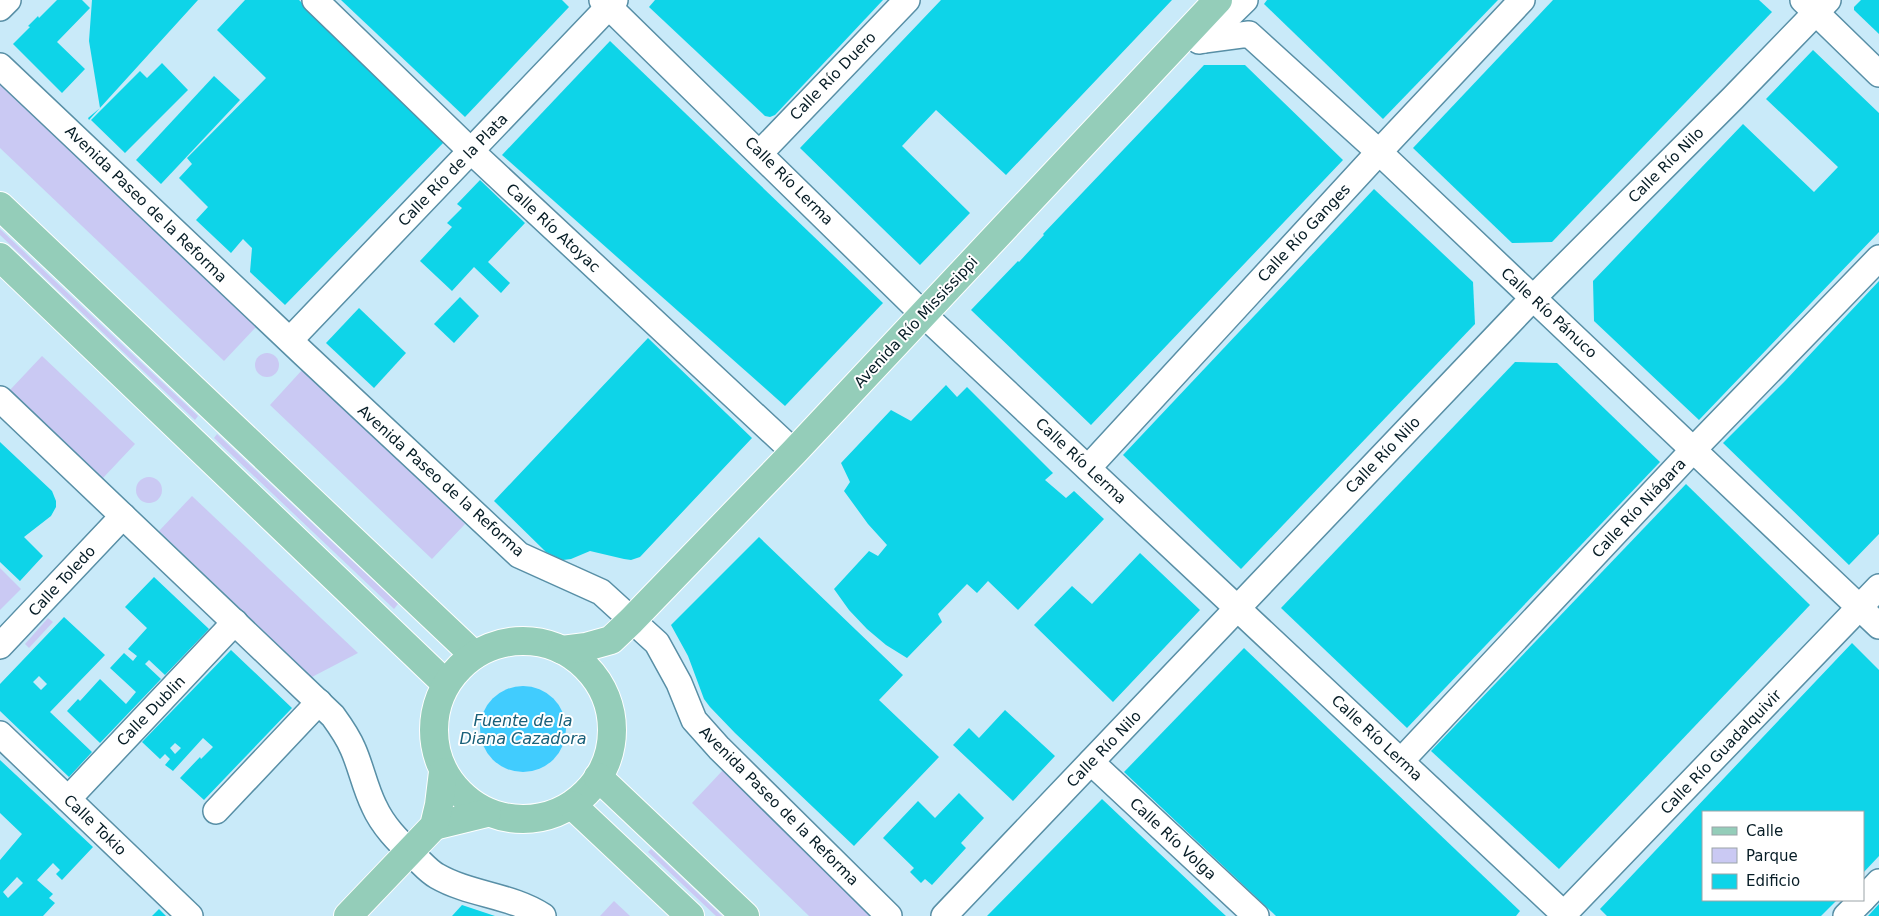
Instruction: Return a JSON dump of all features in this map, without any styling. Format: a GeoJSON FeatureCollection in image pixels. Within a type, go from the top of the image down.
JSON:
{"type":"FeatureCollection","features":[{"type":"Feature","properties":{"kind":"main road","name":"Avenida Río Mississippi"},"geometry":{"type":"LineString","coordinates":[[562,650],[586,647],[610,640],[631,620],[794,452],[1218,0]]}},
{"type":"Feature","properties":{"kind":"main road"},"geometry":{"type":"LineString","coordinates":[[0,206],[474,655]]}},
{"type":"Feature","properties":{"kind":"main road"},"geometry":{"type":"LineString","coordinates":[[0,257],[446,683]]}},
{"type":"Feature","properties":{"kind":"main road"},"geometry":{"type":"LineString","coordinates":[[522,639],[552,644],[562,650],[578,659],[598,680],[610,706],[612,735],[606,763],[592,788],[572,805],[544,818],[515,820],[488,812],[462,796],[443,772],[434,742],[434,727],[435,712],[446,683],[465,660],[491,645],[522,639]]}},
{"type":"Feature","properties":{"kind":"main road"},"geometry":{"type":"LineString","coordinates":[[604,693],[603,665],[610,640]]}},
{"type":"Feature","properties":{"kind":"main road"},"geometry":{"type":"LineString","coordinates":[[348,916],[434,826],[443,772]]}},
{"type":"Feature","properties":{"kind":"main road"},"geometry":{"type":"LineString","coordinates":[[598,777],[745,916]]}},
{"type":"Feature","properties":{"kind":"main road"},"geometry":{"type":"LineString","coordinates":[[572,805],[690,916]]}},
{"type":"Feature","properties":{"kind":"main road"},"geometry":{"type":"LineString","coordinates":[[434,826],[488,812]]}},
{"type":"Feature","properties":{"kind":"street"},"geometry":{"type":"LineString","coordinates":[[0,8],[8,0]]}},
{"type":"Feature","properties":{"kind":"street","name":"Calle Río Atoyac"},"geometry":{"type":"LineString","coordinates":[[315,0],[471,151],[794,452]]}},
{"type":"Feature","properties":{"kind":"street","name":"Calle Río Duero"},"geometry":{"type":"LineString","coordinates":[[760,153],[907,0]]}},
{"type":"Feature","properties":{"kind":"street"},"geometry":{"type":"LineString","coordinates":[[1204,40],[1245,0]]}},
{"type":"Feature","properties":{"kind":"street","name":"Calle Río Ganges"},"geometry":{"type":"LineString","coordinates":[[1088,468],[1522,0]]}},
{"type":"Feature","properties":{"kind":"street","name":"Calle Río de la Plata"},"geometry":{"type":"LineString","coordinates":[[290,340],[471,151],[609,2]]}},
{"type":"Feature","properties":{"kind":"street","name":"Calle Río Lerma"},"geometry":{"type":"LineString","coordinates":[[609,2],[923,314],[1564,915]]}},
{"type":"Feature","properties":{"kind":"street"},"geometry":{"type":"LineString","coordinates":[[1815,4],[1879,74]]}},
{"type":"Feature","properties":{"kind":"street","name":"Calle Río Nilo"},"geometry":{"type":"LineString","coordinates":[[944,916],[1815,4]]}},
{"type":"Feature","properties":{"kind":"street","name":"Calle Río Pánuco"},"geometry":{"type":"LineString","coordinates":[[1176,45],[1249,34],[1379,152],[1879,626]]}},
{"type":"Feature","properties":{"kind":"street","name":"Avenida Paseo de la Reforma"},"geometry":{"type":"LineString","coordinates":[[0,66],[519,555],[602,592],[657,643],[679,683],[694,720],[719,748],[889,916]]}},
{"type":"Feature","properties":{"kind":"street","name":"Calle Río Niágara"},"geometry":{"type":"LineString","coordinates":[[1401,761],[1694,450],[1879,258]]}},
{"type":"Feature","properties":{"kind":"street"},"geometry":{"type":"LineString","coordinates":[[0,399],[334,716],[345,732],[353,749],[381,819],[410,852],[435,875],[455,885],[512,902],[543,916]]}},
{"type":"Feature","properties":{"kind":"street","name":"Calle Toledo"},"geometry":{"type":"LineString","coordinates":[[0,646],[123,516]]}},
{"type":"Feature","properties":{"kind":"street","name":"Calle Río Guadalquivir"},"geometry":{"type":"LineString","coordinates":[[1564,915],[1879,587]]}},
{"type":"Feature","properties":{"kind":"street","name":"Calle Dublin"},"geometry":{"type":"LineString","coordinates":[[68,798],[235,622]]}},
{"type":"Feature","properties":{"kind":"street"},"geometry":{"type":"LineString","coordinates":[[216,811],[320,702]]}},
{"type":"Feature","properties":{"kind":"street","name":"Calle Tokio"},"geometry":{"type":"LineString","coordinates":[[0,734],[190,916]]}},
{"type":"Feature","properties":{"kind":"street","name":"Calle Río Volga"},"geometry":{"type":"LineString","coordinates":[[1091,762],[1256,916]]}},
{"type":"Feature","properties":{"kind":"street"},"geometry":{"type":"LineString","coordinates":[[1864,897],[1879,882]]}},
{"type":"Feature","properties":{"kind":"street"},"geometry":{"type":"LineString","coordinates":[[1846,916],[1860,901]]}},
{"type":"Feature","properties":{"kind":"green space"},"geometry":{"type":"Polygon","coordinates":[[[0,83],[257,326],[224,361],[0,148],[0,83]]]}},
{"type":"Feature","properties":{"kind":"green space"},"geometry":{"type":"Polygon","coordinates":[[[0,229],[198,416],[195,420],[0,235],[0,229]]]}},
{"type":"Feature","properties":{"kind":"green space"},"geometry":{"type":"Polygon","coordinates":[[[267,353],[276,356],[279,365],[276,374],[267,377],[258,374],[255,365],[258,356],[267,353]]]}},
{"type":"Feature","properties":{"kind":"green space"},"geometry":{"type":"Polygon","coordinates":[[[42,356],[135,444],[103,478],[10,390],[42,356]]]}},
{"type":"Feature","properties":{"kind":"green space"},"geometry":{"type":"Polygon","coordinates":[[[303,369],[465,524],[432,559],[270,405],[303,369]]]}},
{"type":"Feature","properties":{"kind":"green space"},"geometry":{"type":"Polygon","coordinates":[[[217,434],[398,604],[394,609],[214,438],[217,434]]]}},
{"type":"Feature","properties":{"kind":"green space"},"geometry":{"type":"Polygon","coordinates":[[[149,477],[158,481],[162,490],[158,499],[149,503],[140,499],[136,490],[140,481],[149,477]]]}},
{"type":"Feature","properties":{"kind":"green space"},"geometry":{"type":"Polygon","coordinates":[[[192,496],[358,653],[312,677],[159,531],[192,496]]]}},
{"type":"Feature","properties":{"kind":"green space"},"geometry":{"type":"Polygon","coordinates":[[[0,568],[21,589],[0,610],[0,568]]]}},
{"type":"Feature","properties":{"kind":"green space"},"geometry":{"type":"Polygon","coordinates":[[[48,618],[53,622],[29,648],[25,644],[48,618]]]}},
{"type":"Feature","properties":{"kind":"green space"},"geometry":{"type":"Polygon","coordinates":[[[723,770],[877,916],[809,916],[692,803],[723,770]]]}},
{"type":"Feature","properties":{"kind":"green space"},"geometry":{"type":"Polygon","coordinates":[[[651,849],[722,916],[716,916],[648,852],[651,849]]]}},
{"type":"Feature","properties":{"kind":"green space"},"geometry":{"type":"Polygon","coordinates":[[[614,901],[630,916],[600,916],[614,901]]]}},
{"type":"Feature","properties":{"kind":"water","name":"Fuente de la Diana Cazadora"},"geometry":{"type":"Polygon","coordinates":[[[523,686],[539,690],[553,699],[562,713],[566,729],[562,745],[553,759],[539,768],[523,772],[507,768],[493,759],[484,745],[480,729],[484,713],[493,699],[507,690],[523,686]]]}},
{"type":"Feature","properties":{"kind":"building"},"geometry":{"type":"Polygon","coordinates":[[[57,0],[82,0],[90,8],[57,42],[85,69],[62,93],[13,44],[38,16],[39,18],[57,0]]]}},
{"type":"Feature","properties":{"kind":"building"},"geometry":{"type":"Polygon","coordinates":[[[92,0],[198,0],[100,108],[89,41],[92,0]]]}},
{"type":"Feature","properties":{"kind":"building"},"geometry":{"type":"Polygon","coordinates":[[[245,0],[299,0],[445,141],[285,305],[250,272],[252,248],[243,239],[231,253],[196,220],[208,207],[179,178],[192,164],[187,158],[266,78],[217,30],[245,0]]]}},
{"type":"Feature","properties":{"kind":"building"},"geometry":{"type":"Polygon","coordinates":[[[341,0],[562,0],[569,7],[465,117],[341,0]]]}},
{"type":"Feature","properties":{"kind":"building"},"geometry":{"type":"Polygon","coordinates":[[[655,0],[883,0],[775,115],[770,117],[765,116],[649,7],[655,0]]]}},
{"type":"Feature","properties":{"kind":"building"},"geometry":{"type":"Polygon","coordinates":[[[941,0],[1172,0],[1006,175],[936,110],[902,146],[970,213],[920,265],[800,148],[941,0]]]}},
{"type":"Feature","properties":{"kind":"building"},"geometry":{"type":"Polygon","coordinates":[[[1267,0],[1498,0],[1383,119],[1264,4],[1267,0]]]}},
{"type":"Feature","properties":{"kind":"building"},"geometry":{"type":"Polygon","coordinates":[[[1553,0],[1759,0],[1772,12],[1552,242],[1512,243],[1413,148],[1553,0]]]}},
{"type":"Feature","properties":{"kind":"building"},"geometry":{"type":"Polygon","coordinates":[[[1861,0],[1879,0],[1879,34],[1854,10],[1854,7],[1861,0]]]}},
{"type":"Feature","properties":{"kind":"building"},"geometry":{"type":"Polygon","coordinates":[[[610,41],[883,303],[785,406],[502,155],[610,41]]]}},
{"type":"Feature","properties":{"kind":"building"},"geometry":{"type":"Polygon","coordinates":[[[1813,50],[1879,113],[1879,232],[1699,420],[1594,321],[1593,281],[1743,124],[1814,192],[1838,167],[1766,99],[1813,50]]]}},
{"type":"Feature","properties":{"kind":"building"},"geometry":{"type":"Polygon","coordinates":[[[162,63],[188,90],[125,153],[91,120],[140,71],[147,78],[162,63]]]}},
{"type":"Feature","properties":{"kind":"building"},"geometry":{"type":"Polygon","coordinates":[[[1204,65],[1245,65],[1343,160],[1091,425],[971,310],[1019,262],[1043,234],[1204,65]]]}},
{"type":"Feature","properties":{"kind":"building"},"geometry":{"type":"Polygon","coordinates":[[[214,76],[240,100],[161,184],[136,160],[214,76]]]}},
{"type":"Feature","properties":{"kind":"building"},"geometry":{"type":"Polygon","coordinates":[[[100,108],[89,120],[88,118],[100,108]]]}},
{"type":"Feature","properties":{"kind":"building"},"geometry":{"type":"Polygon","coordinates":[[[480,180],[525,223],[488,262],[510,283],[501,293],[474,267],[452,291],[420,261],[452,227],[447,223],[462,208],[457,204],[480,180]]]}},
{"type":"Feature","properties":{"kind":"building"},"geometry":{"type":"Polygon","coordinates":[[[1374,189],[1473,282],[1475,324],[1241,569],[1123,455],[1374,189]]]}},
{"type":"Feature","properties":{"kind":"building"},"geometry":{"type":"Polygon","coordinates":[[[1879,281],[1879,534],[1849,565],[1723,443],[1785,381],[1879,281]]]}},
{"type":"Feature","properties":{"kind":"building"},"geometry":{"type":"Polygon","coordinates":[[[460,297],[479,316],[454,343],[434,324],[460,297]]]}},
{"type":"Feature","properties":{"kind":"building"},"geometry":{"type":"Polygon","coordinates":[[[359,308],[406,353],[374,388],[326,343],[359,308]]]}},
{"type":"Feature","properties":{"kind":"building"},"geometry":{"type":"Polygon","coordinates":[[[648,338],[752,438],[640,557],[631,560],[590,551],[571,559],[563,560],[546,552],[494,501],[648,338]]]}},
{"type":"Feature","properties":{"kind":"building"},"geometry":{"type":"Polygon","coordinates":[[[1515,362],[1557,363],[1660,462],[1407,728],[1281,608],[1515,362]]]}},
{"type":"Feature","properties":{"kind":"building"},"geometry":{"type":"Polygon","coordinates":[[[946,385],[957,397],[967,387],[1053,473],[1045,480],[1066,498],[1074,491],[1104,519],[1018,610],[988,581],[977,593],[967,584],[938,614],[942,622],[907,658],[886,645],[867,629],[849,610],[834,589],[869,551],[878,556],[887,545],[868,524],[844,491],[850,482],[841,463],[891,410],[911,421],[946,385]]]}},
{"type":"Feature","properties":{"kind":"building"},"geometry":{"type":"Polygon","coordinates":[[[0,442],[52,491],[56,501],[56,507],[51,516],[24,537],[43,556],[20,581],[0,562],[0,442]]]}},
{"type":"Feature","properties":{"kind":"building"},"geometry":{"type":"Polygon","coordinates":[[[1686,484],[1810,605],[1559,869],[1431,751],[1686,484]]]}},
{"type":"Feature","properties":{"kind":"building"},"geometry":{"type":"Polygon","coordinates":[[[759,537],[903,675],[879,700],[939,757],[854,846],[710,707],[704,699],[688,656],[671,625],[759,537]]]}},
{"type":"Feature","properties":{"kind":"building"},"geometry":{"type":"Polygon","coordinates":[[[1140,553],[1200,610],[1113,702],[1034,625],[1072,586],[1092,604],[1140,553]]]}},
{"type":"Feature","properties":{"kind":"building"},"geometry":{"type":"Polygon","coordinates":[[[154,577],[209,629],[165,675],[149,660],[145,664],[161,679],[100,743],[67,711],[78,699],[80,701],[100,679],[126,704],[136,692],[110,668],[124,653],[133,661],[137,656],[128,649],[147,628],[125,607],[154,577]]]}},
{"type":"Feature","properties":{"kind":"building"},"geometry":{"type":"Polygon","coordinates":[[[64,617],[105,655],[50,712],[92,752],[69,777],[0,711],[0,684],[64,617]],[[39,676],[33,682],[41,690],[47,684],[39,676]]]}},
{"type":"Feature","properties":{"kind":"building"},"geometry":{"type":"Polygon","coordinates":[[[1852,643],[1879,670],[1879,856],[1864,872],[1864,811],[1702,811],[1702,901],[1836,901],[1821,916],[1607,916],[1600,909],[1852,643]]]}},
{"type":"Feature","properties":{"kind":"building"},"geometry":{"type":"Polygon","coordinates":[[[1244,648],[1520,911],[1516,916],[1276,916],[1124,772],[1244,648]]]}},
{"type":"Feature","properties":{"kind":"building"},"geometry":{"type":"Polygon","coordinates":[[[231,650],[292,708],[204,800],[180,778],[200,757],[201,759],[213,747],[203,738],[173,771],[165,765],[170,759],[165,754],[160,759],[142,742],[231,650]],[[175,743],[170,748],[175,754],[181,748],[175,743]]]}},
{"type":"Feature","properties":{"kind":"building"},"geometry":{"type":"Polygon","coordinates":[[[1005,710],[1055,756],[1013,801],[953,745],[969,728],[979,738],[1005,710]]]}},
{"type":"Feature","properties":{"kind":"building"},"geometry":{"type":"Polygon","coordinates":[[[0,760],[93,847],[62,880],[56,874],[60,870],[53,863],[37,880],[53,894],[49,898],[55,903],[43,916],[0,916],[0,860],[22,834],[0,813],[0,760]],[[17,877],[3,892],[8,898],[23,883],[17,877]]]}},
{"type":"Feature","properties":{"kind":"building"},"geometry":{"type":"Polygon","coordinates":[[[959,793],[984,818],[961,843],[966,848],[932,885],[925,879],[921,883],[910,872],[914,868],[883,838],[918,801],[935,818],[959,793]]]}},
{"type":"Feature","properties":{"kind":"building"},"geometry":{"type":"Polygon","coordinates":[[[1102,799],[1214,905],[1226,916],[987,916],[1102,799]]]}},
{"type":"Feature","properties":{"kind":"building"},"geometry":{"type":"Polygon","coordinates":[[[1879,904],[1879,916],[1868,916],[1879,904]]]}},
{"type":"Feature","properties":{"kind":"building"},"geometry":{"type":"Polygon","coordinates":[[[462,905],[495,916],[452,916],[462,905]]]}},
{"type":"Feature","properties":{"kind":"building"},"geometry":{"type":"Polygon","coordinates":[[[159,909],[166,916],[152,916],[159,909]]]}}]}
